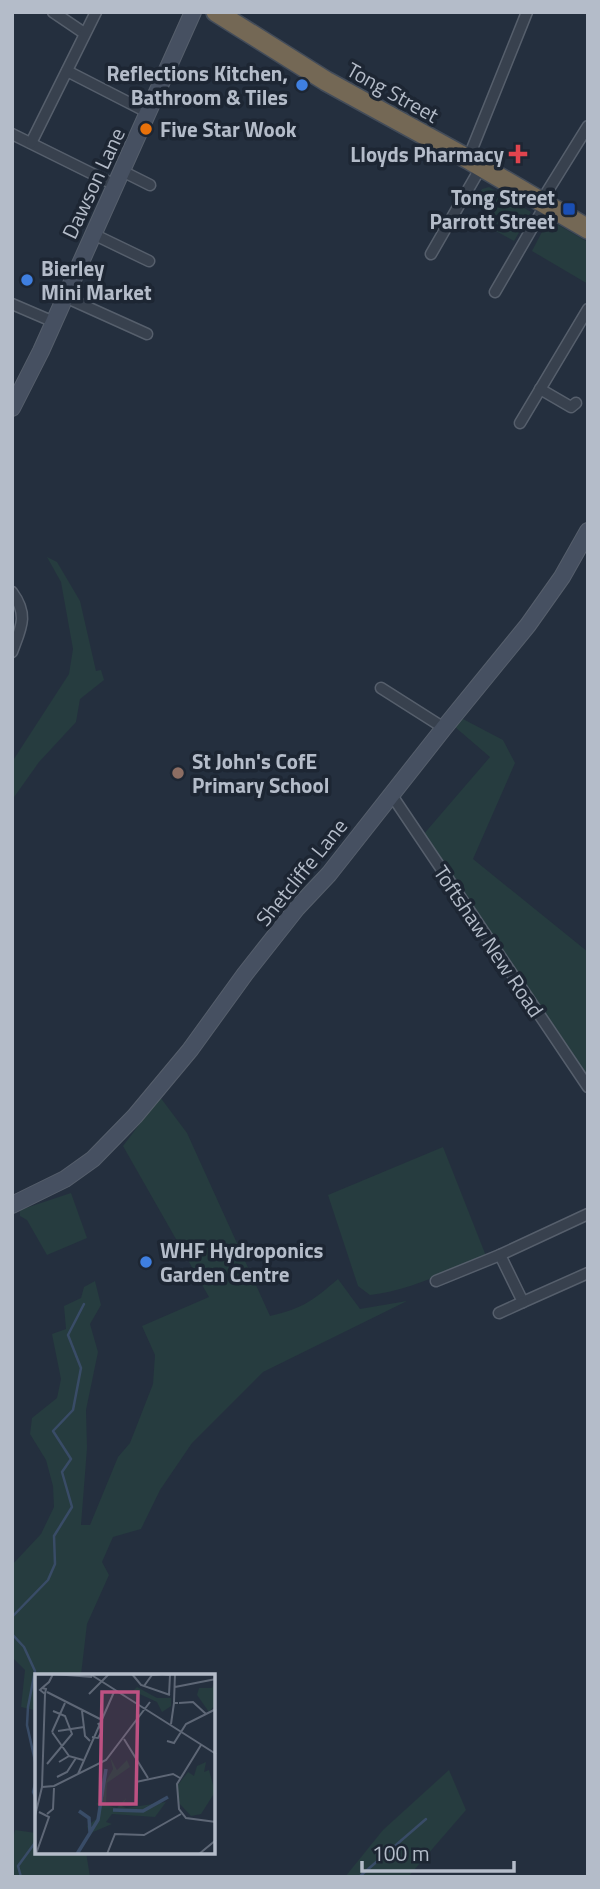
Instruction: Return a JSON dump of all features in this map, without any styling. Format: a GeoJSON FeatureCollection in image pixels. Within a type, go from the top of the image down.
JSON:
{"type":"FeatureCollection","features":[{"type":"Feature","properties":{"kind":"highway","name":"Tong Street"},"geometry":{"type":"LineString","coordinates":[[216,12],[326,81],[546,204],[586,223]]}},
{"type":"Feature","properties":{"kind":"street"},"geometry":{"type":"LineString","coordinates":[[53,12],[85,33]]}},
{"type":"Feature","properties":{"kind":"street"},"geometry":{"type":"LineString","coordinates":[[32,143],[96,12]]}},
{"type":"Feature","properties":{"kind":"street","name":"Dawson Lane"},"geometry":{"type":"LineString","coordinates":[[12,408],[54,322],[193,12]]}},
{"type":"Feature","properties":{"kind":"street"},"geometry":{"type":"LineString","coordinates":[[431,254],[475,163],[527,12]]}},
{"type":"Feature","properties":{"kind":"street"},"geometry":{"type":"LineString","coordinates":[[67,71],[149,114]]}},
{"type":"Feature","properties":{"kind":"street"},"geometry":{"type":"LineString","coordinates":[[495,292],[546,204],[547,192],[588,126]]}},
{"type":"Feature","properties":{"kind":"street"},"geometry":{"type":"LineString","coordinates":[[12,134],[119,178],[150,185]]}},
{"type":"Feature","properties":{"kind":"street"},"geometry":{"type":"LineString","coordinates":[[93,234],[149,261]]}},
{"type":"Feature","properties":{"kind":"street"},"geometry":{"type":"LineString","coordinates":[[65,297],[147,334]]}},
{"type":"Feature","properties":{"kind":"street"},"geometry":{"type":"LineString","coordinates":[[12,304],[54,322]]}},
{"type":"Feature","properties":{"kind":"street"},"geometry":{"type":"LineString","coordinates":[[520,423],[588,309]]}},
{"type":"Feature","properties":{"kind":"street"},"geometry":{"type":"LineString","coordinates":[[540,389],[571,407],[576,403]]}},
{"type":"Feature","properties":{"kind":"street","name":"Shetcliffe Lane"},"geometry":{"type":"LineString","coordinates":[[12,1205],[65,1179],[93,1159],[135,1116],[190,1051],[245,974],[329,874],[528,625],[562,577],[588,531]]}},
{"type":"Feature","properties":{"kind":"street"},"geometry":{"type":"LineString","coordinates":[[12,592],[22,610],[23,622],[12,652]]}},
{"type":"Feature","properties":{"kind":"street"},"geometry":{"type":"LineString","coordinates":[[395,682],[385,691],[444,727]]}},
{"type":"Feature","properties":{"kind":"street","name":"Toftshaw New Road"},"geometry":{"type":"LineString","coordinates":[[391,794],[588,1087]]}},
{"type":"Feature","properties":{"kind":"street"},"geometry":{"type":"LineString","coordinates":[[436,1281],[588,1214]]}},
{"type":"Feature","properties":{"kind":"street"},"geometry":{"type":"LineString","coordinates":[[500,1255],[523,1302]]}},
{"type":"Feature","properties":{"kind":"street"},"geometry":{"type":"LineString","coordinates":[[499,1313],[588,1273]]}},
{"type":"Feature","properties":{"kind":"green space"},"geometry":{"type":"Polygon","coordinates":[[[489,187],[531,212],[514,241],[483,224],[490,206],[477,197],[482,189],[489,187]]]}},
{"type":"Feature","properties":{"kind":"green space"},"geometry":{"type":"Polygon","coordinates":[[[551,222],[588,242],[588,284],[532,251],[544,228],[551,222]]]}},
{"type":"Feature","properties":{"kind":"green space"},"geometry":{"type":"Polygon","coordinates":[[[47,557],[57,562],[80,601],[96,671],[101,670],[104,680],[80,699],[76,722],[39,762],[12,800],[12,762],[69,674],[73,649],[61,582],[47,557]]]}},
{"type":"Feature","properties":{"kind":"green space"},"geometry":{"type":"Polygon","coordinates":[[[463,719],[503,740],[515,763],[473,859],[588,952],[588,1078],[423,835],[490,757],[455,727],[463,719]]]}},
{"type":"Feature","properties":{"kind":"green space"},"geometry":{"type":"Polygon","coordinates":[[[160,1097],[187,1133],[270,1316],[307,1303],[338,1279],[360,1309],[407,1301],[263,1372],[192,1443],[160,1490],[141,1529],[113,1537],[102,1562],[109,1575],[87,1624],[81,1674],[35,1674],[35,1714],[34,1710],[21,1707],[25,1670],[12,1657],[12,1565],[41,1534],[54,1507],[53,1486],[46,1460],[30,1434],[32,1418],[57,1398],[61,1379],[52,1334],[66,1329],[64,1306],[81,1298],[84,1287],[95,1281],[101,1305],[90,1324],[98,1352],[86,1410],[87,1448],[81,1525],[90,1525],[118,1457],[130,1443],[153,1384],[155,1355],[142,1326],[209,1297],[123,1146],[160,1097]]]}},
{"type":"Feature","properties":{"kind":"green space"},"geometry":{"type":"Polygon","coordinates":[[[443,1147],[486,1256],[414,1285],[370,1295],[358,1286],[328,1195],[443,1147]]]}},
{"type":"Feature","properties":{"kind":"green space"},"geometry":{"type":"Polygon","coordinates":[[[71,1193],[87,1238],[47,1255],[27,1220],[20,1216],[20,1210],[71,1193]]]}},
{"type":"Feature","properties":{"kind":"green space"},"geometry":{"type":"Polygon","coordinates":[[[449,1770],[466,1810],[408,1877],[345,1877],[383,1830],[449,1770]]]}},
{"type":"Feature","properties":{"kind":"green space"},"geometry":{"type":"Polygon","coordinates":[[[15,1830],[35,1833],[35,1854],[86,1854],[90,1877],[12,1877],[12,1844],[15,1830]]]}},
{"type":"Feature","properties":{"kind":"waterway"},"geometry":{"type":"LineString","coordinates":[[12,1617],[48,1580],[55,1564],[54,1536],[72,1507],[62,1472],[71,1459],[53,1431],[73,1410],[81,1368],[68,1335],[84,1304]]}},
{"type":"Feature","properties":{"kind":"waterway"},"geometry":{"type":"LineString","coordinates":[[12,1634],[24,1647],[35,1671],[27,1725],[35,1761]]}},
{"type":"Feature","properties":{"kind":"waterway"},"geometry":{"type":"LineString","coordinates":[[35,1784],[35,1796]]}},
{"type":"Feature","properties":{"kind":"waterway"},"geometry":{"type":"LineString","coordinates":[[359,1877],[426,1819]]}},
{"type":"Feature","properties":{"kind":"waterway"},"geometry":{"type":"LineString","coordinates":[[21,1877],[18,1866],[35,1843]]}},
{"type":"Feature","properties":{"kind":"place","name":"Reflections Kitchen, Bathroom & Tiles"},"geometry":{"type":"Point","coordinates":[302,85]}},
{"type":"Feature","properties":{"kind":"place","name":"Five Star Wook"},"geometry":{"type":"Point","coordinates":[146,129]}},
{"type":"Feature","properties":{"kind":"place","name":"Lloyds Pharmacy"},"geometry":{"type":"Point","coordinates":[518,154]}},
{"type":"Feature","properties":{"kind":"place","name":"Tong Street Parrott Street"},"geometry":{"type":"Point","coordinates":[569,209]}},
{"type":"Feature","properties":{"kind":"place","name":"Bierley Mini Market"},"geometry":{"type":"Point","coordinates":[27,280]}},
{"type":"Feature","properties":{"kind":"place","name":"St John's CofE Primary School"},"geometry":{"type":"Point","coordinates":[178,773]}},
{"type":"Feature","properties":{"kind":"place","name":"WHF Hydroponics Garden Centre"},"geometry":{"type":"Point","coordinates":[146,1262]}}]}
